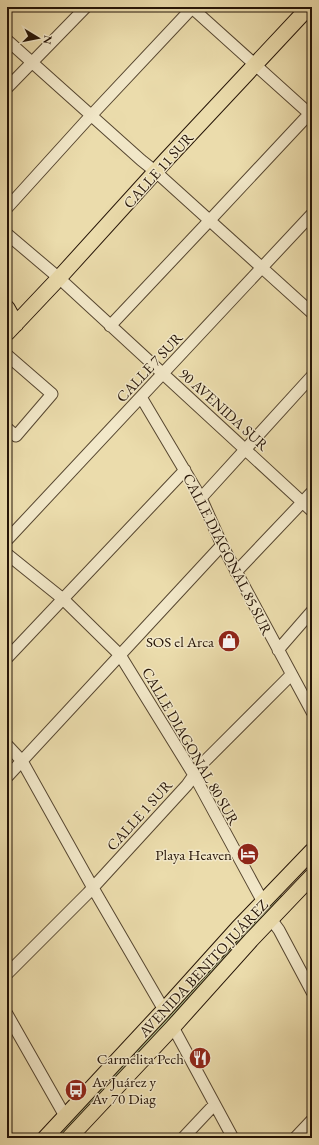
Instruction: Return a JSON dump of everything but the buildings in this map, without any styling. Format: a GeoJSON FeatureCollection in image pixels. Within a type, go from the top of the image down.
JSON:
{"type":"FeatureCollection","features":[{"type":"Feature","properties":{"kind":"main road","name":"CALLE 11 SUR"},"geometry":{"type":"LineString","coordinates":[[9,322],[55,275],[252,61],[296,7]]}},
{"type":"Feature","properties":{"kind":"main road","name":"CALLE 11 SUR"},"geometry":{"type":"LineString","coordinates":[[252,61],[310,7]]}},
{"type":"Feature","properties":{"kind":"main road","name":"AVENIDA BENITO JUÁREZ"},"geometry":{"type":"LineString","coordinates":[[45,1138],[312,851]]}},
{"type":"Feature","properties":{"kind":"main road"},"geometry":{"type":"LineString","coordinates":[[296,869],[297,878],[309,879]]}},
{"type":"Feature","properties":{"kind":"main road","name":"AVENIDA BENITO JUÁREZ"},"geometry":{"type":"LineString","coordinates":[[72,1136],[251,940],[309,879]]}},
{"type":"Feature","properties":{"kind":"main road"},"geometry":{"type":"LineString","coordinates":[[268,897],[283,893],[285,894],[283,906]]}},
{"type":"Feature","properties":{"kind":"main road"},"geometry":{"type":"LineString","coordinates":[[129,1049],[129,1059],[140,1062]]}},
{"type":"Feature","properties":{"kind":"main road"},"geometry":{"type":"LineString","coordinates":[[100,1080],[105,1080],[109,1083],[110,1093]]}},
{"type":"Feature","properties":{"kind":"street"},"geometry":{"type":"LineString","coordinates":[[7,88],[86,7]]}},
{"type":"Feature","properties":{"kind":"street"},"geometry":{"type":"LineString","coordinates":[[7,208],[192,7],[311,114],[110,326]]}},
{"type":"Feature","properties":{"kind":"street"},"geometry":{"type":"LineString","coordinates":[[7,40],[210,220],[312,314]]}},
{"type":"Feature","properties":{"kind":"street","name":"CALLE 7 SUR"},"geometry":{"type":"LineString","coordinates":[[7,540],[312,214]]}},
{"type":"Feature","properties":{"kind":"street","name":"90 AVENIDA SUR"},"geometry":{"type":"LineString","coordinates":[[7,234],[55,275],[312,511]]}},
{"type":"Feature","properties":{"kind":"street"},"geometry":{"type":"LineString","coordinates":[[7,355],[52,394],[16,436],[7,428]]}},
{"type":"Feature","properties":{"kind":"street"},"geometry":{"type":"LineString","coordinates":[[200,498],[312,376]]}},
{"type":"Feature","properties":{"kind":"street","name":"CALLE DIAGONAL 85 SUR"},"geometry":{"type":"LineString","coordinates":[[141,397],[185,470],[236,572],[312,712]]}},
{"type":"Feature","properties":{"kind":"street"},"geometry":{"type":"LineString","coordinates":[[7,658],[185,470]]}},
{"type":"Feature","properties":{"kind":"street"},"geometry":{"type":"LineString","coordinates":[[236,572],[312,492]]}},
{"type":"Feature","properties":{"kind":"street"},"geometry":{"type":"LineString","coordinates":[[7,777],[222,545]]}},
{"type":"Feature","properties":{"kind":"street","name":"CALLE DIAGONAL 80 SUR"},"geometry":{"type":"LineString","coordinates":[[7,554],[63,599],[120,655],[268,897]]}},
{"type":"Feature","properties":{"kind":"street"},"geometry":{"type":"LineString","coordinates":[[278,650],[312,610]]}},
{"type":"Feature","properties":{"kind":"street","name":"CALLE 1 SUR"},"geometry":{"type":"LineString","coordinates":[[7,974],[93,888],[194,775],[201,765],[291,675]]}},
{"type":"Feature","properties":{"kind":"street"},"geometry":{"type":"LineString","coordinates":[[7,745],[22,761],[93,888],[164,1010]]}},
{"type":"Feature","properties":{"kind":"street"},"geometry":{"type":"LineString","coordinates":[[271,919],[279,930],[312,992]]}},
{"type":"Feature","properties":{"kind":"street"},"geometry":{"type":"LineString","coordinates":[[7,1014],[65,1116]]}},
{"type":"Feature","properties":{"kind":"street"},"geometry":{"type":"LineString","coordinates":[[173,1027],[233,1138]]}},
{"type":"Feature","properties":{"kind":"street"},"geometry":{"type":"LineString","coordinates":[[183,1138],[214,1105]]}},
{"type":"Feature","properties":{"kind":"street"},"geometry":{"type":"LineString","coordinates":[[295,1138],[312,1120]]}},
{"type":"Feature","properties":{"kind":"green space"},"geometry":{"type":"Polygon","coordinates":[[[278,896],[282,896],[281,900],[139,1055],[135,1055],[135,1051],[278,896]]]}},
{"type":"Feature","properties":{"kind":"green space"},"geometry":{"type":"Polygon","coordinates":[[[127,1059],[127,1062],[131,1063],[116,1080],[112,1080],[111,1075],[127,1059]]]}},
{"type":"Feature","properties":{"kind":"green space"},"geometry":{"type":"Polygon","coordinates":[[[102,1084],[107,1086],[105,1090],[61,1138],[52,1138],[102,1084]]]}},
{"type":"Feature","properties":{"kind":"place","name":"SOS el Arca"},"geometry":{"type":"Point","coordinates":[229,641]}},
{"type":"Feature","properties":{"kind":"place","name":"Playa Heaven"},"geometry":{"type":"Point","coordinates":[248,854]}},
{"type":"Feature","properties":{"kind":"place","name":"Carmelita Pech"},"geometry":{"type":"Point","coordinates":[200,1058]}},
{"type":"Feature","properties":{"kind":"place","name":"Av Juárez y Av 70 Diag"},"geometry":{"type":"Point","coordinates":[76,1090]}}]}
